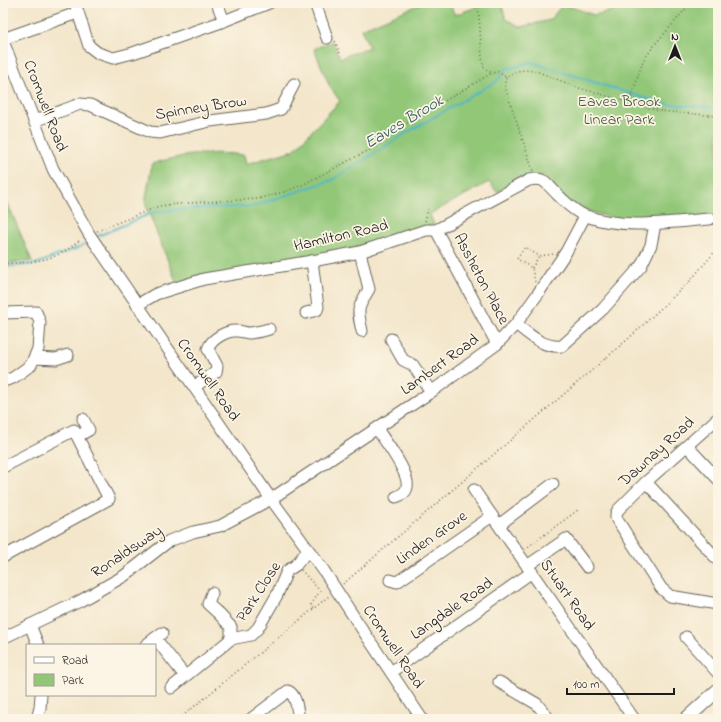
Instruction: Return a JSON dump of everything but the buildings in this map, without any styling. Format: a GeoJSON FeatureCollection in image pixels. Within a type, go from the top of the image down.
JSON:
{"type":"FeatureCollection","features":[{"type":"Feature","properties":{"kind":"main road"},"geometry":{"type":"LineString","coordinates":[[686,719],[718,690]]}},
{"type":"Feature","properties":{"kind":"street"},"geometry":{"type":"LineString","coordinates":[[217,3],[224,21]]}},
{"type":"Feature","properties":{"kind":"street"},"geometry":{"type":"LineString","coordinates":[[3,40],[76,8],[90,46],[98,53],[113,58],[133,53],[224,21],[268,3]]}},
{"type":"Feature","properties":{"kind":"street"},"geometry":{"type":"LineString","coordinates":[[315,3],[327,38]]}},
{"type":"Feature","properties":{"kind":"street","name":"Cromwell Road"},"geometry":{"type":"LineString","coordinates":[[3,40],[53,169],[89,234],[271,499],[324,571],[422,719]]}},
{"type":"Feature","properties":{"kind":"street","name":"Spinney Brow"},"geometry":{"type":"LineString","coordinates":[[34,121],[80,104],[90,105],[150,132],[160,133],[210,121],[266,114],[281,109],[294,84]]}},
{"type":"Feature","properties":{"kind":"street","name":"Hamilton Road"},"geometry":{"type":"LineString","coordinates":[[137,306],[156,294],[204,279],[360,252],[431,230],[529,180],[540,180]]}},
{"type":"Feature","properties":{"kind":"street"},"geometry":{"type":"LineString","coordinates":[[540,180],[564,202],[585,216],[614,222],[639,224],[710,219]]}},
{"type":"Feature","properties":{"kind":"street","name":"Lambert Road"},"geometry":{"type":"LineString","coordinates":[[271,499],[432,392],[497,344],[516,324],[538,294],[566,252],[585,216]]}},
{"type":"Feature","properties":{"kind":"street"},"geometry":{"type":"LineString","coordinates":[[516,324],[545,345],[553,347],[562,346],[603,309],[642,266],[651,245],[655,224]]}},
{"type":"Feature","properties":{"kind":"street","name":"Assheton Place"},"geometry":{"type":"LineString","coordinates":[[431,230],[497,344]]}},
{"type":"Feature","properties":{"kind":"street"},"geometry":{"type":"LineString","coordinates":[[360,252],[369,289],[358,306],[362,331]]}},
{"type":"Feature","properties":{"kind":"street"},"geometry":{"type":"LineString","coordinates":[[306,313],[317,310],[318,307],[312,261]]}},
{"type":"Feature","properties":{"kind":"street"},"geometry":{"type":"LineString","coordinates":[[3,313],[36,312],[40,322],[38,349],[30,366],[12,378],[3,381]]}},
{"type":"Feature","properties":{"kind":"street"},"geometry":{"type":"LineString","coordinates":[[194,387],[216,372],[217,366],[208,349],[212,342],[232,331],[246,333],[269,329]]}},
{"type":"Feature","properties":{"kind":"street"},"geometry":{"type":"LineString","coordinates":[[391,339],[403,360],[413,365],[432,392]]}},
{"type":"Feature","properties":{"kind":"street"},"geometry":{"type":"LineString","coordinates":[[34,358],[56,359],[68,355]]}},
{"type":"Feature","properties":{"kind":"street","name":"Dawnay Road"},"geometry":{"type":"LineString","coordinates":[[718,418],[646,482],[618,510],[616,514],[616,518],[661,588],[670,596],[718,604]]}},
{"type":"Feature","properties":{"kind":"street"},"geometry":{"type":"LineString","coordinates":[[78,436],[90,430],[83,419]]}},
{"type":"Feature","properties":{"kind":"street"},"geometry":{"type":"LineString","coordinates":[[377,429],[398,459],[407,483],[407,488],[404,494],[396,497]]}},
{"type":"Feature","properties":{"kind":"street"},"geometry":{"type":"LineString","coordinates":[[3,467],[74,430],[109,499],[3,557]]}},
{"type":"Feature","properties":{"kind":"street"},"geometry":{"type":"LineString","coordinates":[[687,446],[718,479]]}},
{"type":"Feature","properties":{"kind":"street"},"geometry":{"type":"LineString","coordinates":[[646,482],[718,560]]}},
{"type":"Feature","properties":{"kind":"street"},"geometry":{"type":"LineString","coordinates":[[499,525],[553,484]]}},
{"type":"Feature","properties":{"kind":"street","name":"Stuart Road"},"geometry":{"type":"LineString","coordinates":[[474,490],[634,719]]}},
{"type":"Feature","properties":{"kind":"street","name":"Ronaldsway"},"geometry":{"type":"LineString","coordinates":[[3,638],[80,601],[124,576],[169,541],[193,532],[220,526],[271,499]]}},
{"type":"Feature","properties":{"kind":"street","name":"Linden Grove"},"geometry":{"type":"LineString","coordinates":[[390,580],[397,582],[492,516]]}},
{"type":"Feature","properties":{"kind":"street","name":"Langdale Road"},"geometry":{"type":"LineString","coordinates":[[391,672],[530,569],[566,539],[587,567]]}},
{"type":"Feature","properties":{"kind":"street","name":"Park Close"},"geometry":{"type":"LineString","coordinates":[[171,688],[231,639],[251,635],[258,628],[277,595],[287,571],[296,565],[308,550]]}},
{"type":"Feature","properties":{"kind":"street","name":"Park Close"},"geometry":{"type":"LineString","coordinates":[[212,593],[208,604],[231,627],[231,639]]}},
{"type":"Feature","properties":{"kind":"street"},"geometry":{"type":"LineString","coordinates":[[30,625],[38,644]]}},
{"type":"Feature","properties":{"kind":"street"},"geometry":{"type":"LineString","coordinates":[[686,637],[718,673]]}},
{"type":"Feature","properties":{"kind":"street"},"geometry":{"type":"LineString","coordinates":[[153,640],[185,676]]}},
{"type":"Feature","properties":{"kind":"street"},"geometry":{"type":"LineString","coordinates":[[499,682],[537,704],[549,719]]}},
{"type":"Feature","properties":{"kind":"street"},"geometry":{"type":"LineString","coordinates":[[251,719],[288,692],[292,693],[294,697],[299,719]]}},
{"type":"Feature","properties":{"kind":"street"},"geometry":{"type":"LineString","coordinates":[[37,719],[41,696]]}},
{"type":"Feature","properties":{"kind":"path"},"geometry":{"type":"LineString","coordinates":[[478,3],[484,68],[492,73]]}},
{"type":"Feature","properties":{"kind":"path"},"geometry":{"type":"LineString","coordinates":[[630,102],[643,61],[656,43],[691,3]]}},
{"type":"Feature","properties":{"kind":"path"},"geometry":{"type":"LineString","coordinates":[[327,38],[335,41],[341,56]]}},
{"type":"Feature","properties":{"kind":"path"},"geometry":{"type":"LineString","coordinates":[[540,180],[505,87],[504,80],[506,77],[517,71],[536,71],[580,88],[660,111],[718,116]]}},
{"type":"Feature","properties":{"kind":"path"},"geometry":{"type":"LineString","coordinates":[[3,264],[48,259],[61,253],[89,234],[159,206],[257,198],[302,185],[378,146],[382,138],[492,73],[498,72],[506,77]]}},
{"type":"Feature","properties":{"kind":"path"},"geometry":{"type":"LineString","coordinates":[[428,209],[424,224],[431,230]]}},
{"type":"Feature","properties":{"kind":"path"},"geometry":{"type":"LineString","coordinates":[[532,268],[517,258],[525,247],[539,256],[566,252]]}},
{"type":"Feature","properties":{"kind":"path"},"geometry":{"type":"LineString","coordinates":[[338,588],[627,340],[689,282],[718,248]]}},
{"type":"Feature","properties":{"kind":"path"},"geometry":{"type":"LineString","coordinates":[[538,294],[532,268],[539,256]]}},
{"type":"Feature","properties":{"kind":"path"},"geometry":{"type":"LineString","coordinates":[[518,554],[578,510]]}},
{"type":"Feature","properties":{"kind":"path"},"geometry":{"type":"LineString","coordinates":[[296,565],[320,591],[311,605],[314,608]]}},
{"type":"Feature","properties":{"kind":"path"},"geometry":{"type":"LineString","coordinates":[[179,719],[332,593]]}},
{"type":"Feature","properties":{"kind":"green space","name":"Eaves Brook Linear Park"},"geometry":{"type":"Polygon","coordinates":[[[423,3],[449,3],[455,15],[476,7],[474,3],[501,3],[506,19],[521,27],[550,20],[563,4],[594,15],[616,10],[621,3],[718,3],[718,218],[618,220],[572,206],[544,175],[497,192],[489,182],[430,214],[434,225],[312,261],[177,284],[145,203],[152,164],[197,154],[220,153],[244,155],[246,164],[294,150],[340,101],[330,87],[314,49],[332,41],[340,58],[369,47],[361,29],[423,3]]]}},
{"type":"Feature","properties":{"kind":"green space"},"geometry":{"type":"Polygon","coordinates":[[[3,192],[5,197],[32,261],[3,264],[3,192]]]}},
{"type":"Feature","properties":{"kind":"waterway","name":"Eaves Brook"},"geometry":{"type":"LineString","coordinates":[[98,236],[154,212],[254,206],[332,180],[408,132],[497,81],[506,69],[531,62],[663,104],[718,108]]}},
{"type":"Feature","properties":{"kind":"waterway","name":"Eaves Brook"},"geometry":{"type":"LineString","coordinates":[[3,267],[36,264],[87,243]]}}]}
